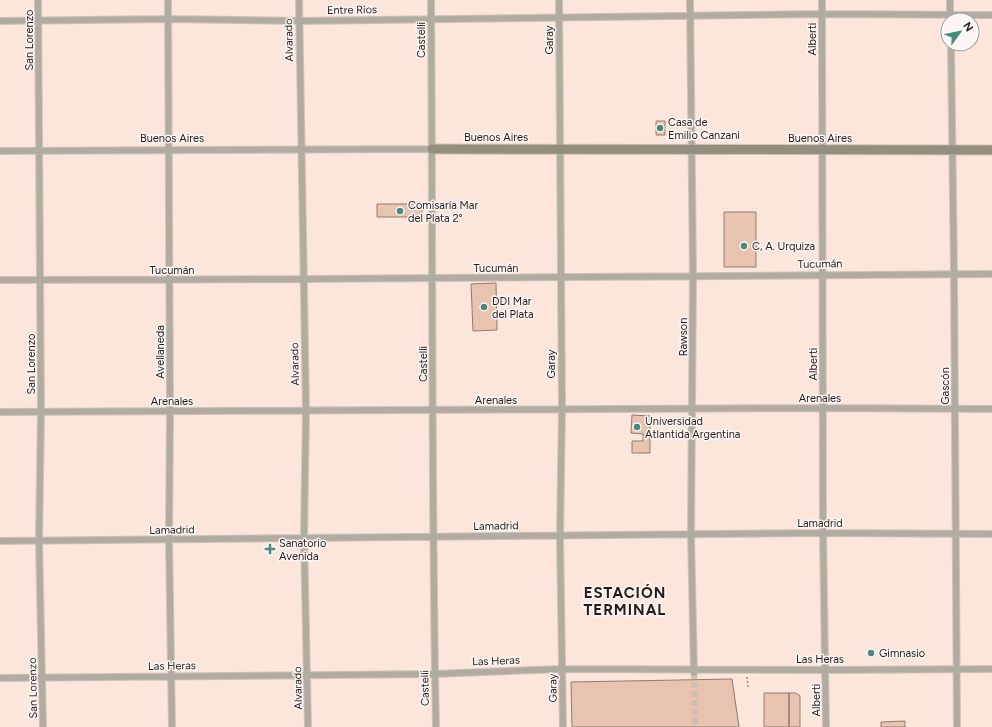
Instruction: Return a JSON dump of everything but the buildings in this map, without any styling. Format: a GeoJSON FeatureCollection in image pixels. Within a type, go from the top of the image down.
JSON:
{"type":"FeatureCollection","features":[{"type":"Feature","properties":{"kind":"street","name":"San Lorenzo"},"geometry":{"type":"LineString","coordinates":[[38,0],[41,412],[39,541],[43,727]]}},
{"type":"Feature","properties":{"kind":"street","name":"Avellaneda"},"geometry":{"type":"LineString","coordinates":[[168,0],[170,280],[169,540],[172,727]]}},
{"type":"Feature","properties":{"kind":"street","name":"Alvarado"},"geometry":{"type":"LineString","coordinates":[[299,0],[306,410],[304,538],[308,727]]}},
{"type":"Feature","properties":{"kind":"street","name":"Castelli"},"geometry":{"type":"LineString","coordinates":[[431,0],[433,278],[432,537],[436,727]]}},
{"type":"Feature","properties":{"kind":"street","name":"Garay"},"geometry":{"type":"LineString","coordinates":[[559,0],[562,409],[560,536],[563,727]]}},
{"type":"Feature","properties":{"kind":"street","name":"Rawson"},"geometry":{"type":"LineString","coordinates":[[690,0],[693,276],[692,534],[694,671]]}},
{"type":"Feature","properties":{"kind":"street","name":"Alberti"},"geometry":{"type":"LineString","coordinates":[[822,0],[823,533],[826,727]]}},
{"type":"Feature","properties":{"kind":"street"},"geometry":{"type":"LineString","coordinates":[[950,0],[950,12]]}},
{"type":"Feature","properties":{"kind":"street","name":"Entre Ríos"},"geometry":{"type":"LineString","coordinates":[[0,20],[168,19],[299,21],[822,14],[940,17]]}},
{"type":"Feature","properties":{"kind":"street","name":"Entre Ríos"},"geometry":{"type":"LineString","coordinates":[[980,15],[992,14]]}},
{"type":"Feature","properties":{"kind":"street","name":"Gascón"},"geometry":{"type":"LineString","coordinates":[[951,52],[955,409],[956,727]]}},
{"type":"Feature","properties":{"kind":"street","name":"Buenos Aires"},"geometry":{"type":"LineString","coordinates":[[0,151],[432,149],[992,150]]}},
{"type":"Feature","properties":{"kind":"street","name":"Tucumán"},"geometry":{"type":"LineString","coordinates":[[0,280],[992,274]]}},
{"type":"Feature","properties":{"kind":"street","name":"Arenales"},"geometry":{"type":"LineString","coordinates":[[0,412],[692,408],[992,409]]}},
{"type":"Feature","properties":{"kind":"street","name":"Lamadrid"},"geometry":{"type":"LineString","coordinates":[[0,541],[823,533],[992,534]]}},
{"type":"Feature","properties":{"kind":"street","name":"Las Heras"},"geometry":{"type":"LineString","coordinates":[[0,678],[434,674],[562,669],[694,671],[992,668]]}},
{"type":"Feature","properties":{"kind":"path"},"geometry":{"type":"LineString","coordinates":[[747,679],[748,687]]}},
{"type":"Feature","properties":{"kind":"tunnel"},"geometry":{"type":"LineString","coordinates":[[694,673],[695,727]]}},
{"type":"Feature","properties":{"kind":"place","name":"Casa de Emilio Canzani"},"geometry":{"type":"Point","coordinates":[660,128]}},
{"type":"Feature","properties":{"kind":"place","name":"Comisaría Mar del Plata 2°"},"geometry":{"type":"Point","coordinates":[400,211]}},
{"type":"Feature","properties":{"kind":"place","name":"C, A. Urquiza"},"geometry":{"type":"Point","coordinates":[744,246]}},
{"type":"Feature","properties":{"kind":"place","name":"DDI Mar del Plata"},"geometry":{"type":"Point","coordinates":[484,307]}},
{"type":"Feature","properties":{"kind":"place","name":"Universidad Atlantida Argentina"},"geometry":{"type":"Point","coordinates":[637,427]}},
{"type":"Feature","properties":{"kind":"place","name":"Sanatorio Avenida"},"geometry":{"type":"Point","coordinates":[270,549]}},
{"type":"Feature","properties":{"kind":"place","name":"Gimnasio"},"geometry":{"type":"Point","coordinates":[871,653]}},
{"type":"Feature","properties":{"kind":"district","name":"ESTACIÓN TERMINAL"},"geometry":{"type":"Point","coordinates":[625,602]}}]}
